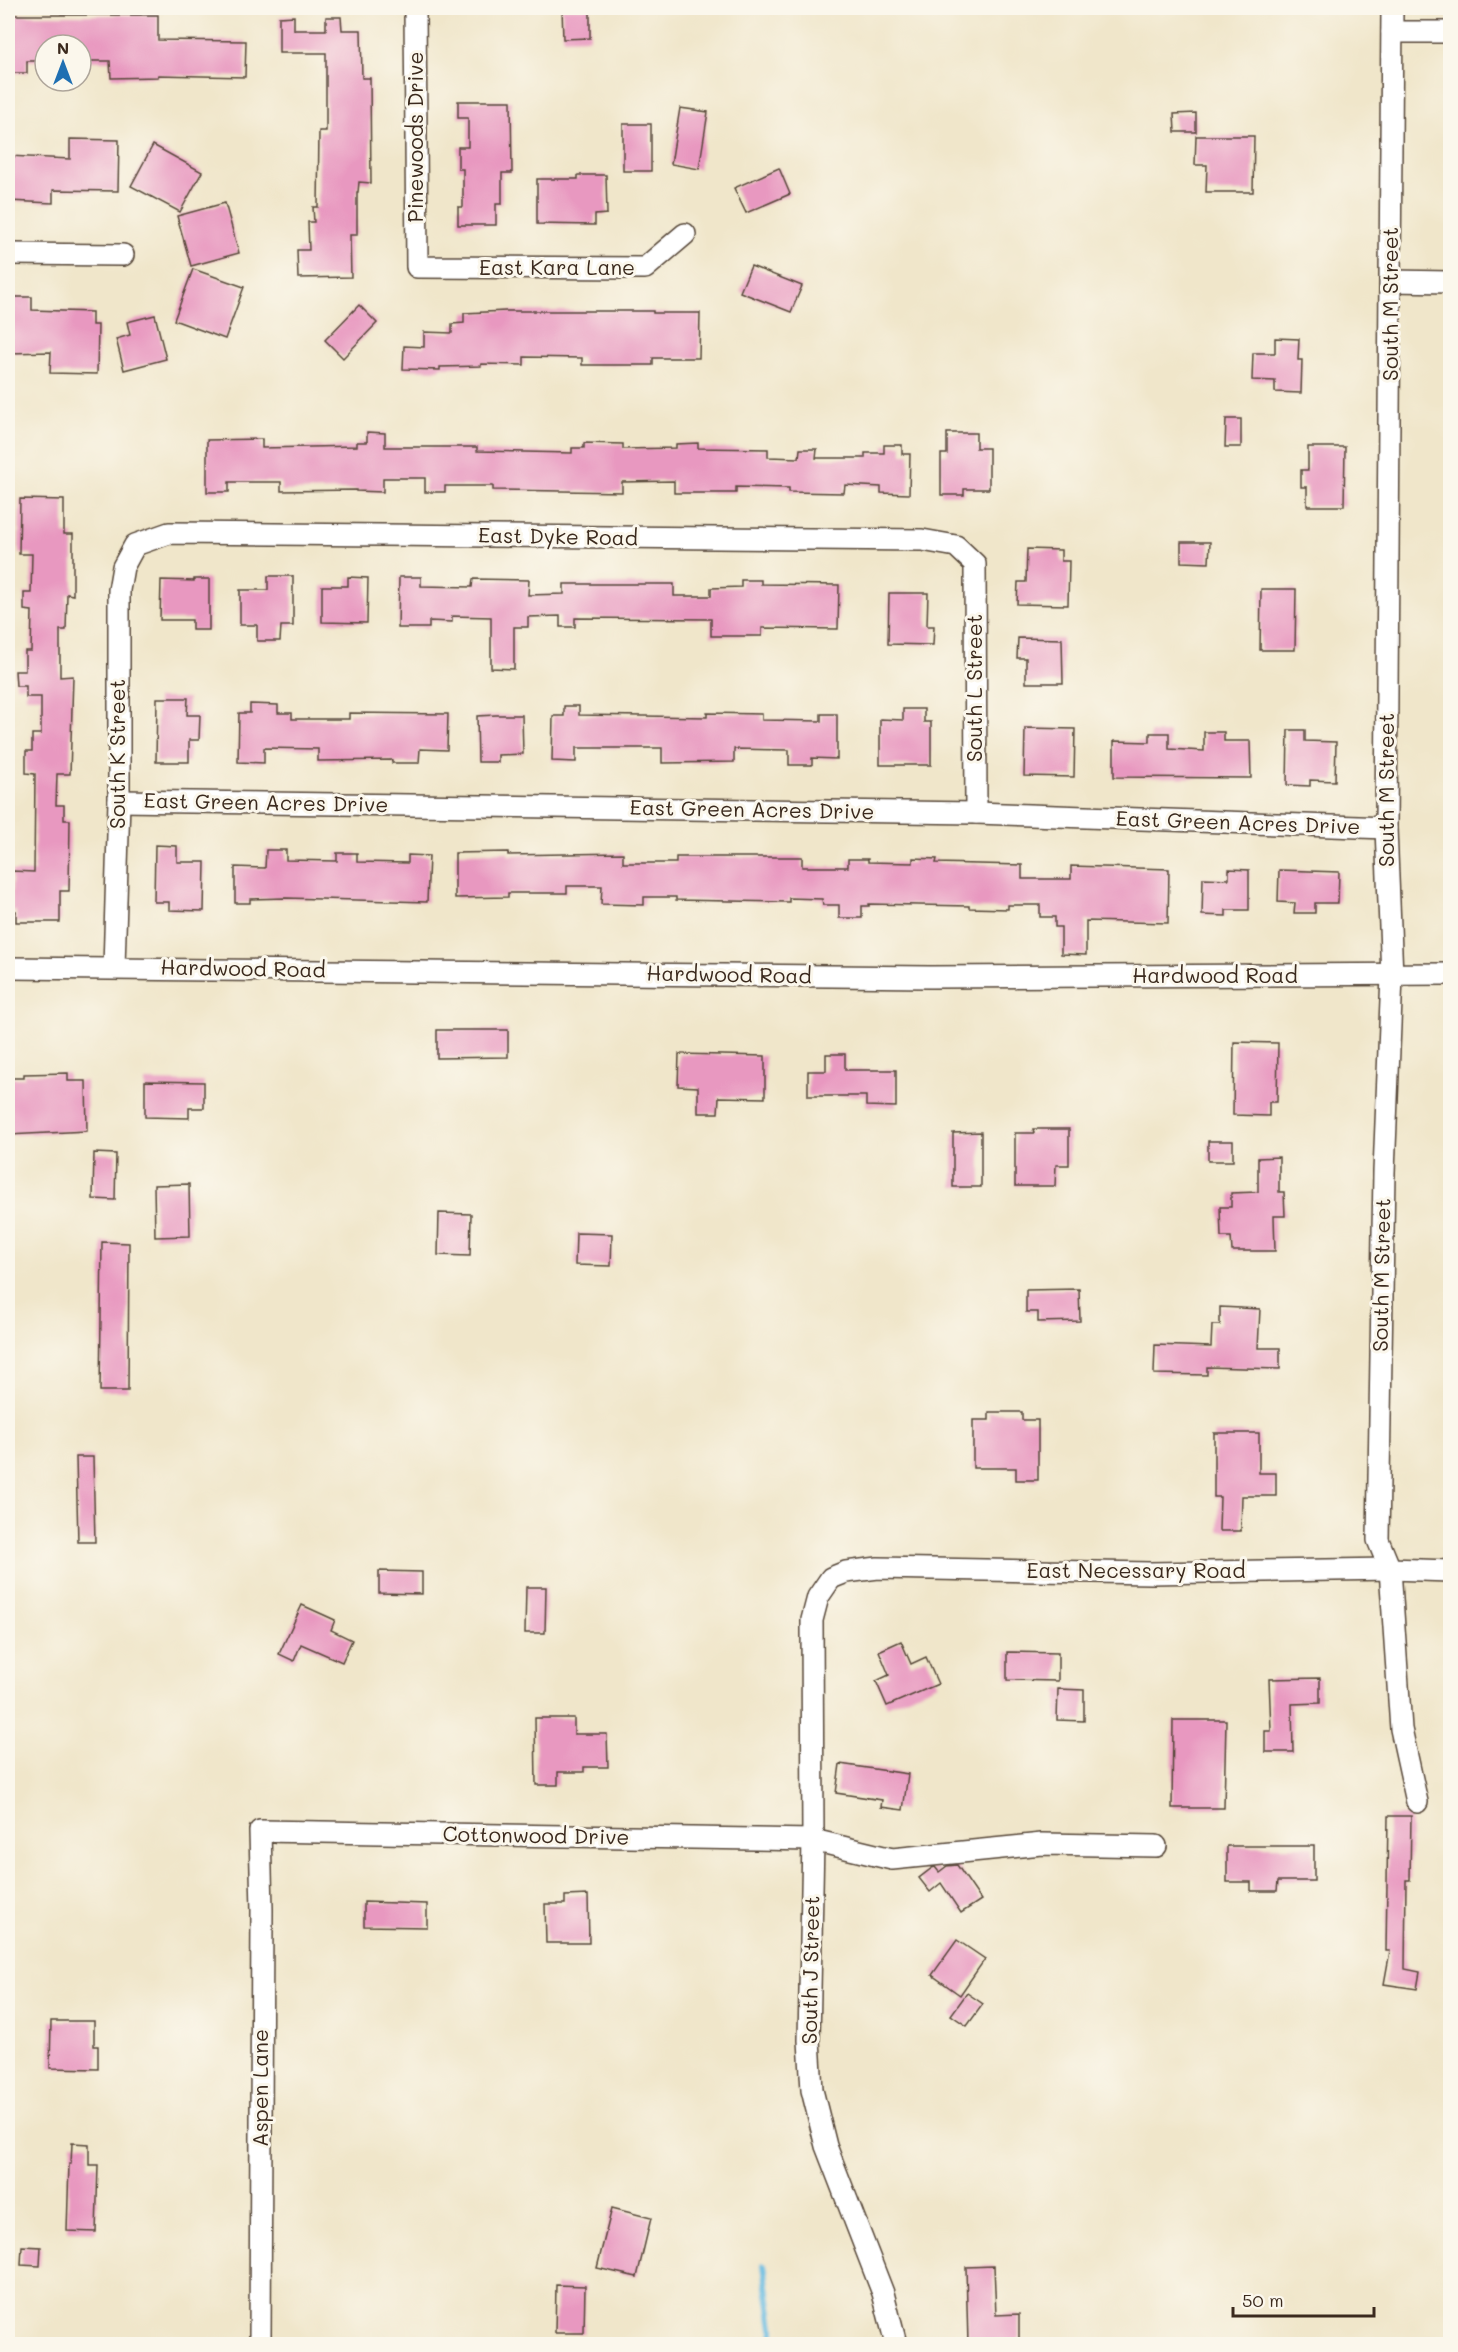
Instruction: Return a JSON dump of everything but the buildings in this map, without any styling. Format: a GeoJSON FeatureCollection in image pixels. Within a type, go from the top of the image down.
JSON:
{"type":"FeatureCollection","features":[{"type":"Feature","properties":{"kind":"street","name":"Pinewoods Drive"},"geometry":{"type":"LineString","coordinates":[[415,8],[417,267]]}},
{"type":"Feature","properties":{"kind":"street","name":"South M Street"},"geometry":{"type":"LineString","coordinates":[[1392,8],[1386,828],[1392,976],[1384,1172],[1378,1539],[1390,1569],[1401,1729],[1417,1802]]}},
{"type":"Feature","properties":{"kind":"street"},"geometry":{"type":"LineString","coordinates":[[1392,32],[1450,32]]}},
{"type":"Feature","properties":{"kind":"street","name":"East Kara Lane"},"geometry":{"type":"LineString","coordinates":[[417,267],[645,268],[685,234]]}},
{"type":"Feature","properties":{"kind":"street"},"geometry":{"type":"LineString","coordinates":[[8,254],[123,255]]}},
{"type":"Feature","properties":{"kind":"street"},"geometry":{"type":"LineString","coordinates":[[1391,281],[1450,282]]}},
{"type":"Feature","properties":{"kind":"street","name":"East Dyke Road"},"geometry":{"type":"LineString","coordinates":[[135,545],[169,533],[922,540],[956,546],[975,564]]}},
{"type":"Feature","properties":{"kind":"street","name":"South K Street"},"geometry":{"type":"LineString","coordinates":[[114,967],[119,801],[119,590],[123,567],[135,545]]}},
{"type":"Feature","properties":{"kind":"street","name":"South L Street"},"geometry":{"type":"LineString","coordinates":[[975,564],[976,813]]}},
{"type":"Feature","properties":{"kind":"street","name":"East Green Acres Drive"},"geometry":{"type":"LineString","coordinates":[[119,801],[976,813],[1386,828]]}},
{"type":"Feature","properties":{"kind":"street","name":"Hardwood Road"},"geometry":{"type":"LineString","coordinates":[[8,968],[114,967],[930,977],[1450,975]]}},
{"type":"Feature","properties":{"kind":"street","name":"East Necessary Road"},"geometry":{"type":"LineString","coordinates":[[825,1584],[831,1578],[846,1572],[878,1568],[1151,1573],[1390,1569],[1450,1571]]}},
{"type":"Feature","properties":{"kind":"street","name":"South J Street"},"geometry":{"type":"LineString","coordinates":[[825,1584],[818,1597],[812,1620],[813,1840],[809,2040],[812,2090],[826,2146],[883,2293],[896,2344]]}},
{"type":"Feature","properties":{"kind":"street","name":"Cottonwood Drive"},"geometry":{"type":"LineString","coordinates":[[260,1831],[813,1840],[892,1859],[1042,1844],[1156,1846]]}},
{"type":"Feature","properties":{"kind":"street","name":"Aspen Lane"},"geometry":{"type":"LineString","coordinates":[[260,1831],[262,1910],[260,2344]]}},
{"type":"Feature","properties":{"kind":"waterway"},"geometry":{"type":"LineString","coordinates":[[764,2265],[773,2328],[772,2344]]}}]}
